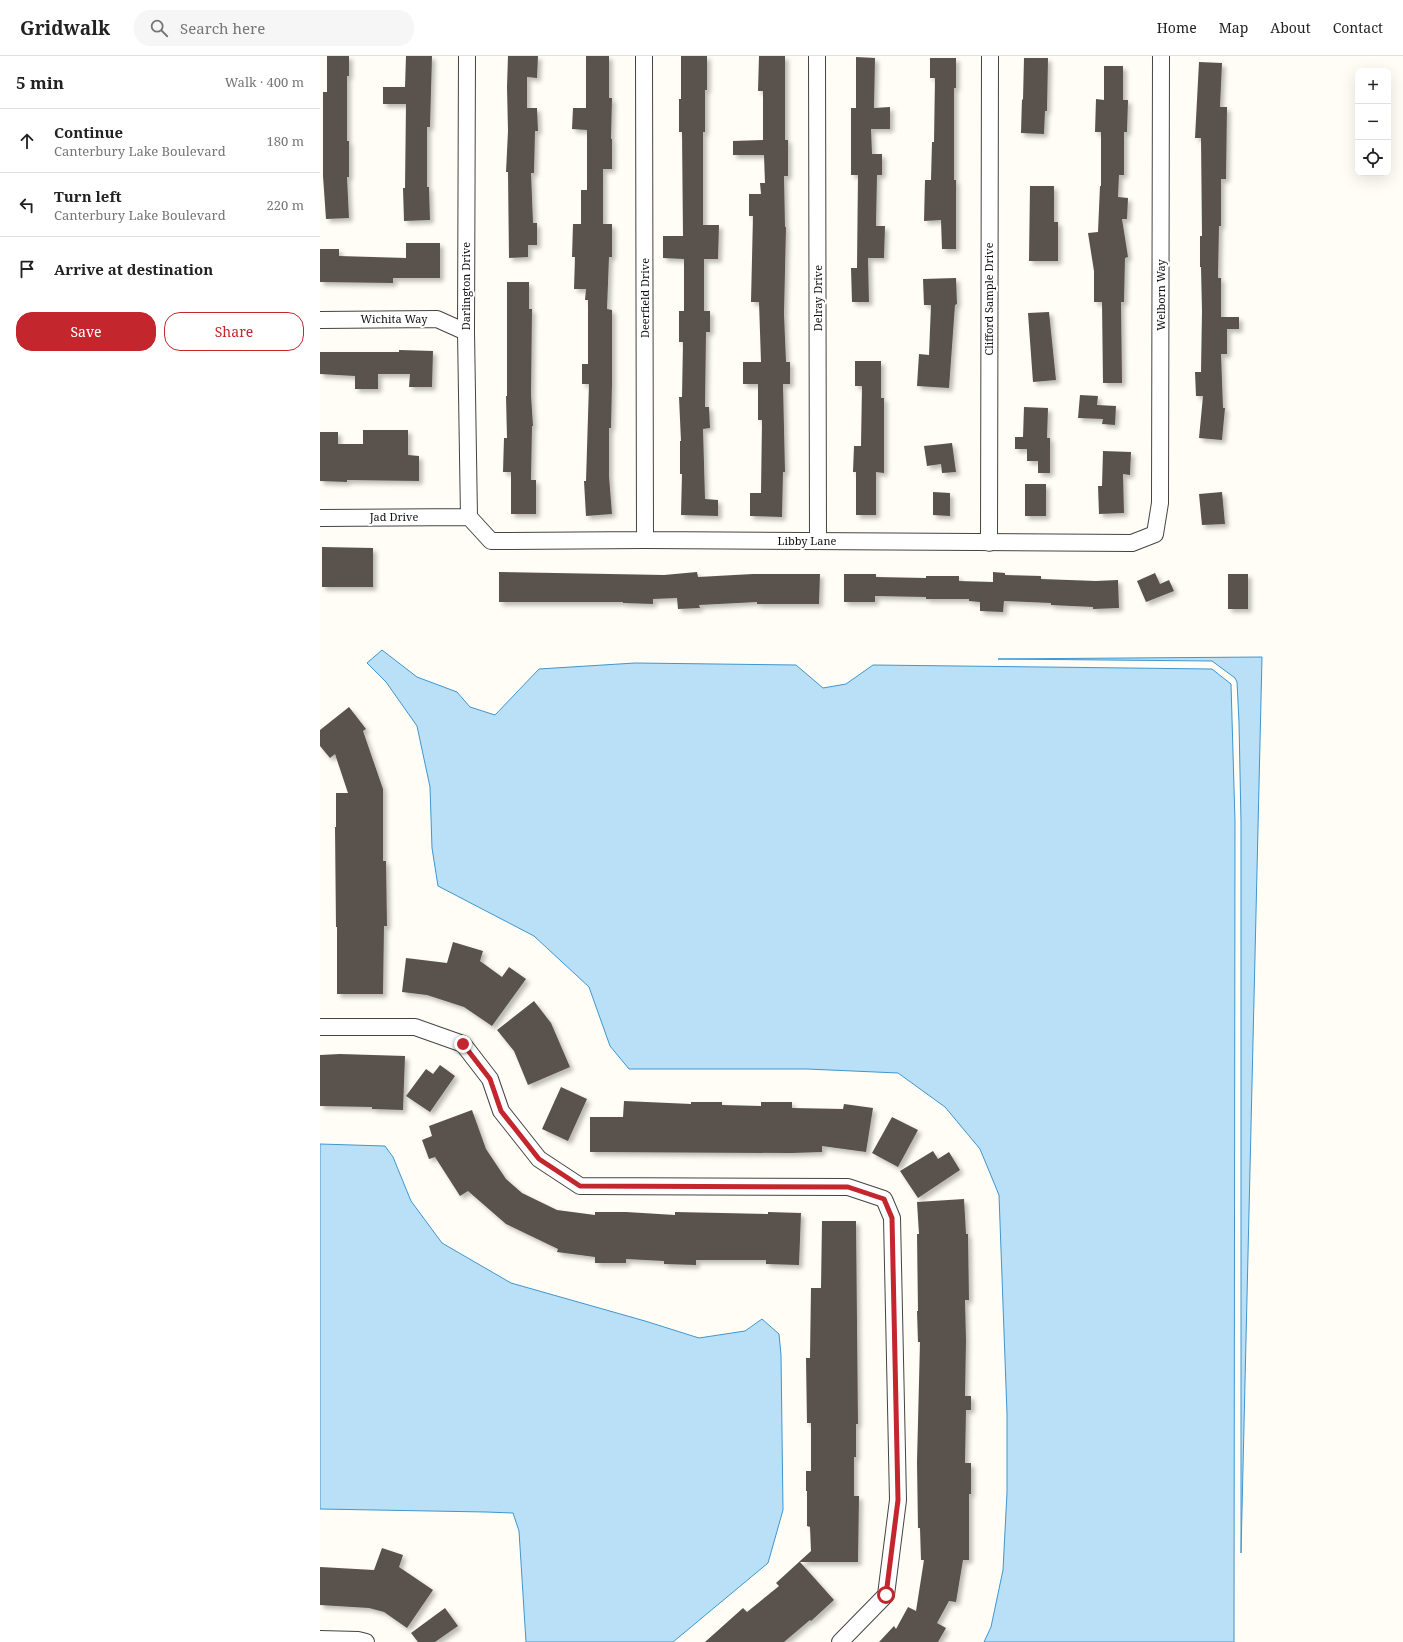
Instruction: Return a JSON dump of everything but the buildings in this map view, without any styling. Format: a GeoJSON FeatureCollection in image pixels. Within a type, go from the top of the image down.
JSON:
{"type":"FeatureCollection","features":[{"type":"Feature","properties":{"kind":"street","name":"Darlington Drive"},"geometry":{"type":"LineString","coordinates":[[467,56],[466,332],[469,517]]}},
{"type":"Feature","properties":{"kind":"street","name":"Deerfield Drive"},"geometry":{"type":"LineString","coordinates":[[644,56],[645,540]]}},
{"type":"Feature","properties":{"kind":"street","name":"Delray Drive"},"geometry":{"type":"LineString","coordinates":[[817,56],[818,541]]}},
{"type":"Feature","properties":{"kind":"street","name":"Clifford Sample Drive"},"geometry":{"type":"LineString","coordinates":[[989,543],[990,56]]}},
{"type":"Feature","properties":{"kind":"street","name":"Welborn Way"},"geometry":{"type":"LineString","coordinates":[[1155,534],[1160,503],[1161,56]]}},
{"type":"Feature","properties":{"kind":"street","name":"Wichita Way"},"geometry":{"type":"LineString","coordinates":[[320,320],[437,319],[466,332]]}},
{"type":"Feature","properties":{"kind":"street","name":"Libby Lane"},"geometry":{"type":"LineString","coordinates":[[469,517],[491,541],[645,540],[1132,543],[1155,534]]}},
{"type":"Feature","properties":{"kind":"street","name":"Jad Drive"},"geometry":{"type":"LineString","coordinates":[[320,518],[469,517]]}},
{"type":"Feature","properties":{"kind":"street"},"geometry":{"type":"LineString","coordinates":[[320,1027],[415,1027],[463,1044],[490,1079],[501,1111],[539,1159],[580,1186],[848,1187],[884,1199],[892,1218],[898,1500],[886,1595],[840,1642]]}},
{"type":"Feature","properties":{"kind":"street"},"geometry":{"type":"LineString","coordinates":[[320,1639],[358,1640],[366,1642]]}},
{"type":"Feature","properties":{"kind":"water"},"geometry":{"type":"Polygon","coordinates":[[[382,650],[417,677],[457,692],[470,707],[495,715],[539,669],[635,663],[796,665],[823,688],[846,684],[873,665],[1212,669],[1231,684],[1235,822],[1234,1642],[984,1642],[991,1627],[1003,1570],[1007,1492],[1007,1414],[999,1195],[980,1149],[945,1107],[898,1073],[807,1069],[629,1069],[610,1046],[589,987],[534,936],[438,886],[432,848],[430,787],[417,726],[386,682],[367,663],[382,650]]]}},
{"type":"Feature","properties":{"kind":"water"},"geometry":{"type":"Polygon","coordinates":[[[1262,657],[1241,1553],[1241,822],[1237,682],[1235,678],[1212,661],[998,659],[1262,657]]]}},
{"type":"Feature","properties":{"kind":"water"},"geometry":{"type":"Polygon","coordinates":[[[320,1144],[385,1146],[393,1157],[411,1201],[442,1243],[511,1283],[699,1338],[745,1331],[762,1319],[779,1334],[781,1355],[783,1510],[768,1563],[673,1642],[526,1642],[519,1531],[513,1513],[320,1509],[320,1144]]]}},
{"type":"Feature","properties":{"kind":"route"},"geometry":{"type":"LineString","coordinates":[[463,1044],[490,1079],[501,1111],[539,1159],[580,1186],[848,1187],[884,1199],[892,1218],[894,1370],[898,1500],[886,1595]]}}]}
